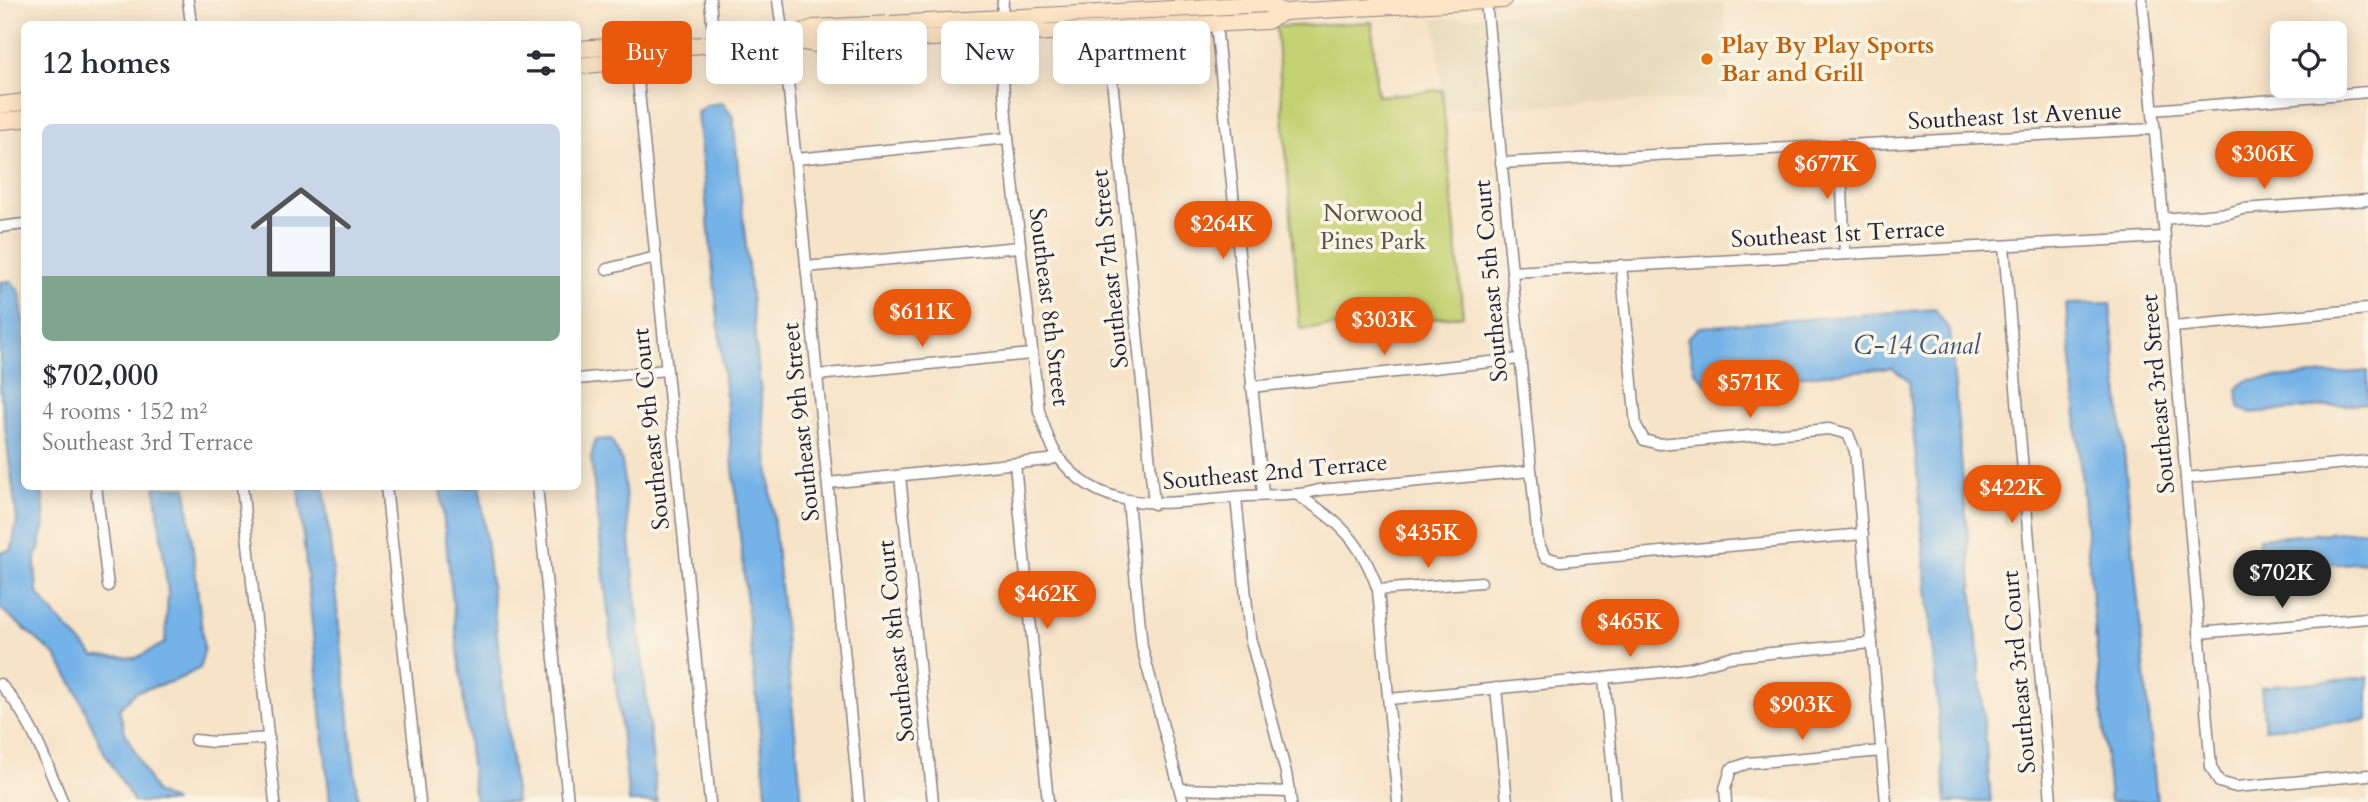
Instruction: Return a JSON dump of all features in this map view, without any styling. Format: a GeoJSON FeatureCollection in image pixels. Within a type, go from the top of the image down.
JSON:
{"type":"FeatureCollection","features":[{"type":"Feature","properties":{"kind":"street"},"geometry":{"type":"LineString","coordinates":[[188,0],[191,21]]}},
{"type":"Feature","properties":{"kind":"street"},"geometry":{"type":"LineString","coordinates":[[710,0],[712,21]]}},
{"type":"Feature","properties":{"kind":"street","name":"Southeast 9th Street"},"geometry":{"type":"LineString","coordinates":[[778,0],[780,21]]}},
{"type":"Feature","properties":{"kind":"street","name":"Southeast 8th Street"},"geometry":{"type":"LineString","coordinates":[[1002,21],[1003,0]]}},
{"type":"Feature","properties":{"kind":"street"},"geometry":{"type":"LineString","coordinates":[[1210,24],[1267,21],[1284,12],[1503,0]]}},
{"type":"Feature","properties":{"kind":"street","name":"Southeast 3rd Street"},"geometry":{"type":"LineString","coordinates":[[2142,0],[2211,767],[2219,782],[2236,787],[2368,775]]}},
{"type":"Feature","properties":{"kind":"street","name":"Southeast 5th Court"},"geometry":{"type":"LineString","coordinates":[[1486,1],[1538,542],[1545,556],[1560,561],[1863,534]]}},
{"type":"Feature","properties":{"kind":"street"},"geometry":{"type":"LineString","coordinates":[[1039,22],[1224,3],[1266,4],[1284,12]]}},
{"type":"Feature","properties":{"kind":"street"},"geometry":{"type":"LineString","coordinates":[[1216,24],[1263,495]]}},
{"type":"Feature","properties":{"kind":"street"},"geometry":{"type":"LineString","coordinates":[[803,31],[814,28],[941,27]]}},
{"type":"Feature","properties":{"kind":"street"},"geometry":{"type":"LineString","coordinates":[[581,49],[602,47]]}},
{"type":"Feature","properties":{"kind":"street"},"geometry":{"type":"LineString","coordinates":[[581,66],[602,63]]}},
{"type":"Feature","properties":{"kind":"street","name":"Southeast 9th Court"},"geometry":{"type":"LineString","coordinates":[[638,84],[710,802]]}},
{"type":"Feature","properties":{"kind":"street","name":"Southeast 9th Street"},"geometry":{"type":"LineString","coordinates":[[788,84],[859,802]]}},
{"type":"Feature","properties":{"kind":"street","name":"Southeast 8th Street"},"geometry":{"type":"LineString","coordinates":[[1005,84],[1019,247],[1039,411],[1058,457]]}},
{"type":"Feature","properties":{"kind":"street","name":"Southeast 7th Street"},"geometry":{"type":"LineString","coordinates":[[1112,84],[1154,503]]}},
{"type":"Feature","properties":{"kind":"street","name":"Southeast 1st Avenue"},"geometry":{"type":"LineString","coordinates":[[2153,110],[2368,92]]}},
{"type":"Feature","properties":{"kind":"street"},"geometry":{"type":"LineString","coordinates":[[0,105],[21,102]]}},
{"type":"Feature","properties":{"kind":"street"},"geometry":{"type":"LineString","coordinates":[[0,121],[21,119]]}},
{"type":"Feature","properties":{"kind":"street","name":"Southeast 1st Avenue"},"geometry":{"type":"LineString","coordinates":[[1501,163],[2154,129]]}},
{"type":"Feature","properties":{"kind":"street"},"geometry":{"type":"LineString","coordinates":[[796,159],[1008,138]]}},
{"type":"Feature","properties":{"kind":"street"},"geometry":{"type":"LineString","coordinates":[[1840,147],[1846,254]]}},
{"type":"Feature","properties":{"kind":"street"},"geometry":{"type":"LineString","coordinates":[[2163,219],[2229,213],[2242,209],[2368,200]]}},
{"type":"Feature","properties":{"kind":"street"},"geometry":{"type":"LineString","coordinates":[[0,227],[21,224]]}},
{"type":"Feature","properties":{"kind":"street","name":"Southeast 1st Terrace"},"geometry":{"type":"LineString","coordinates":[[1512,272],[2165,237]]}},
{"type":"Feature","properties":{"kind":"street","name":"Southeast 3rd Court"},"geometry":{"type":"LineString","coordinates":[[2004,246],[2051,801]]}},
{"type":"Feature","properties":{"kind":"street"},"geometry":{"type":"LineString","coordinates":[[806,267],[1019,247]]}},
{"type":"Feature","properties":{"kind":"street"},"geometry":{"type":"LineString","coordinates":[[607,269],[656,257]]}},
{"type":"Feature","properties":{"kind":"street"},"geometry":{"type":"LineString","coordinates":[[1621,265],[1636,425],[1644,440],[1659,444],[1829,429],[1848,434],[1856,451],[1886,802]]}},
{"type":"Feature","properties":{"kind":"street"},"geometry":{"type":"LineString","coordinates":[[2173,327],[2368,309]]}},
{"type":"Feature","properties":{"kind":"street"},"geometry":{"type":"LineString","coordinates":[[817,375],[1031,354]]}},
{"type":"Feature","properties":{"kind":"street"},"geometry":{"type":"LineString","coordinates":[[1251,387],[1519,359]]}},
{"type":"Feature","properties":{"kind":"street"},"geometry":{"type":"LineString","coordinates":[[581,379],[666,370]]}},
{"type":"Feature","properties":{"kind":"street"},"geometry":{"type":"LineString","coordinates":[[828,483],[1015,464],[1058,457]]}},
{"type":"Feature","properties":{"kind":"street","name":"Southeast 2nd Terrace"},"geometry":{"type":"LineString","coordinates":[[1058,457],[1086,484],[1128,501],[1154,503],[1263,495],[1299,496],[1320,490],[1531,471]]}},
{"type":"Feature","properties":{"kind":"street"},"geometry":{"type":"LineString","coordinates":[[2186,478],[2368,461]]}},
{"type":"Feature","properties":{"kind":"street"},"geometry":{"type":"LineString","coordinates":[[1015,464],[1048,802]]}},
{"type":"Feature","properties":{"kind":"street","name":"Southeast 8th Court"},"geometry":{"type":"LineString","coordinates":[[900,476],[933,802]]}},
{"type":"Feature","properties":{"kind":"street"},"geometry":{"type":"LineString","coordinates":[[96,490],[108,586]]}},
{"type":"Feature","properties":{"kind":"street"},"geometry":{"type":"LineString","coordinates":[[242,490],[275,802]]}},
{"type":"Feature","properties":{"kind":"street"},"geometry":{"type":"LineString","coordinates":[[386,490],[420,802]]}},
{"type":"Feature","properties":{"kind":"street"},"geometry":{"type":"LineString","coordinates":[[537,490],[568,802]]}},
{"type":"Feature","properties":{"kind":"street"},"geometry":{"type":"LineString","coordinates":[[1299,496],[1328,514],[1357,544],[1370,567],[1378,590],[1398,802]]}},
{"type":"Feature","properties":{"kind":"street"},"geometry":{"type":"LineString","coordinates":[[1180,789],[1291,797],[1250,637],[1236,497]]}},
{"type":"Feature","properties":{"kind":"street"},"geometry":{"type":"LineString","coordinates":[[1128,501],[1142,648],[1183,802]]}},
{"type":"Feature","properties":{"kind":"street"},"geometry":{"type":"LineString","coordinates":[[1378,590],[1481,582]]}},
{"type":"Feature","properties":{"kind":"street"},"geometry":{"type":"LineString","coordinates":[[2199,633],[2368,618]]}},
{"type":"Feature","properties":{"kind":"street"},"geometry":{"type":"LineString","coordinates":[[1388,699],[1604,678],[1690,668],[1730,657],[1872,643]]}},
{"type":"Feature","properties":{"kind":"street"},"geometry":{"type":"LineString","coordinates":[[1604,678],[1616,802]]}},
{"type":"Feature","properties":{"kind":"street"},"geometry":{"type":"LineString","coordinates":[[0,684],[15,700],[34,734],[63,802]]}},
{"type":"Feature","properties":{"kind":"street"},"geometry":{"type":"LineString","coordinates":[[1496,688],[1507,802]]}},
{"type":"Feature","properties":{"kind":"street"},"geometry":{"type":"LineString","coordinates":[[195,740],[213,742],[269,738]]}},
{"type":"Feature","properties":{"kind":"street"},"geometry":{"type":"LineString","coordinates":[[1726,802],[1725,789],[1731,769],[1748,763],[1882,751]]}},
{"type":"Feature","properties":{"kind":"shaded area"},"geometry":{"type":"Polygon","coordinates":[[[1724,3],[1728,98],[1444,109],[1435,19],[1724,3]]]}},
{"type":"Feature","properties":{"kind":"green space","name":"Norwood Pines Park"},"geometry":{"type":"Polygon","coordinates":[[[1372,22],[1377,96],[1442,90],[1463,316],[1300,329],[1276,27],[1372,22]]]}},
{"type":"Feature","properties":{"kind":"water"},"geometry":{"type":"Polygon","coordinates":[[[723,103],[733,117],[802,802],[767,802],[697,113],[706,105],[723,103]]]}},
{"type":"Feature","properties":{"kind":"water"},"geometry":{"type":"Polygon","coordinates":[[[11,281],[20,293],[21,490],[42,490],[45,524],[35,563],[37,592],[94,656],[136,658],[165,643],[168,594],[155,490],[186,490],[204,650],[200,668],[177,680],[136,692],[119,709],[125,732],[156,793],[175,802],[134,802],[104,752],[75,688],[55,655],[0,608],[0,553],[12,549],[17,520],[0,387],[0,282],[11,281]]]}},
{"type":"Feature","properties":{"kind":"water"},"geometry":{"type":"Polygon","coordinates":[[[2110,303],[2157,802],[2110,802],[2066,304],[2110,303]]]}},
{"type":"Feature","properties":{"kind":"water","name":"C-14 Canal"},"geometry":{"type":"Polygon","coordinates":[[[1935,309],[1950,331],[1991,802],[1946,802],[1909,381],[1892,368],[1707,385],[1694,371],[1687,338],[1700,327],[1935,309]]]}},
{"type":"Feature","properties":{"kind":"water"},"geometry":{"type":"Polygon","coordinates":[[[2368,371],[2368,403],[2250,413],[2239,407],[2237,389],[2247,380],[2368,371]]]}},
{"type":"Feature","properties":{"kind":"water"},"geometry":{"type":"Polygon","coordinates":[[[611,439],[622,461],[657,802],[629,802],[591,458],[595,440],[611,439]]]}},
{"type":"Feature","properties":{"kind":"water"},"geometry":{"type":"Polygon","coordinates":[[[298,490],[324,490],[358,802],[330,802],[298,490]]]}},
{"type":"Feature","properties":{"kind":"water"},"geometry":{"type":"Polygon","coordinates":[[[440,490],[480,490],[516,802],[475,802],[440,490]]]}},
{"type":"Feature","properties":{"kind":"water"},"geometry":{"type":"Polygon","coordinates":[[[2368,530],[2368,562],[2258,570],[2259,538],[2368,530]]]}},
{"type":"Feature","properties":{"kind":"water"},"geometry":{"type":"Polygon","coordinates":[[[2368,677],[2368,720],[2265,729],[2261,687],[2368,677]]]}},
{"type":"Feature","properties":{"kind":"place","name":"Play By Play Sports Bar and Grill"},"geometry":{"type":"Point","coordinates":[1707,59]}}]}
